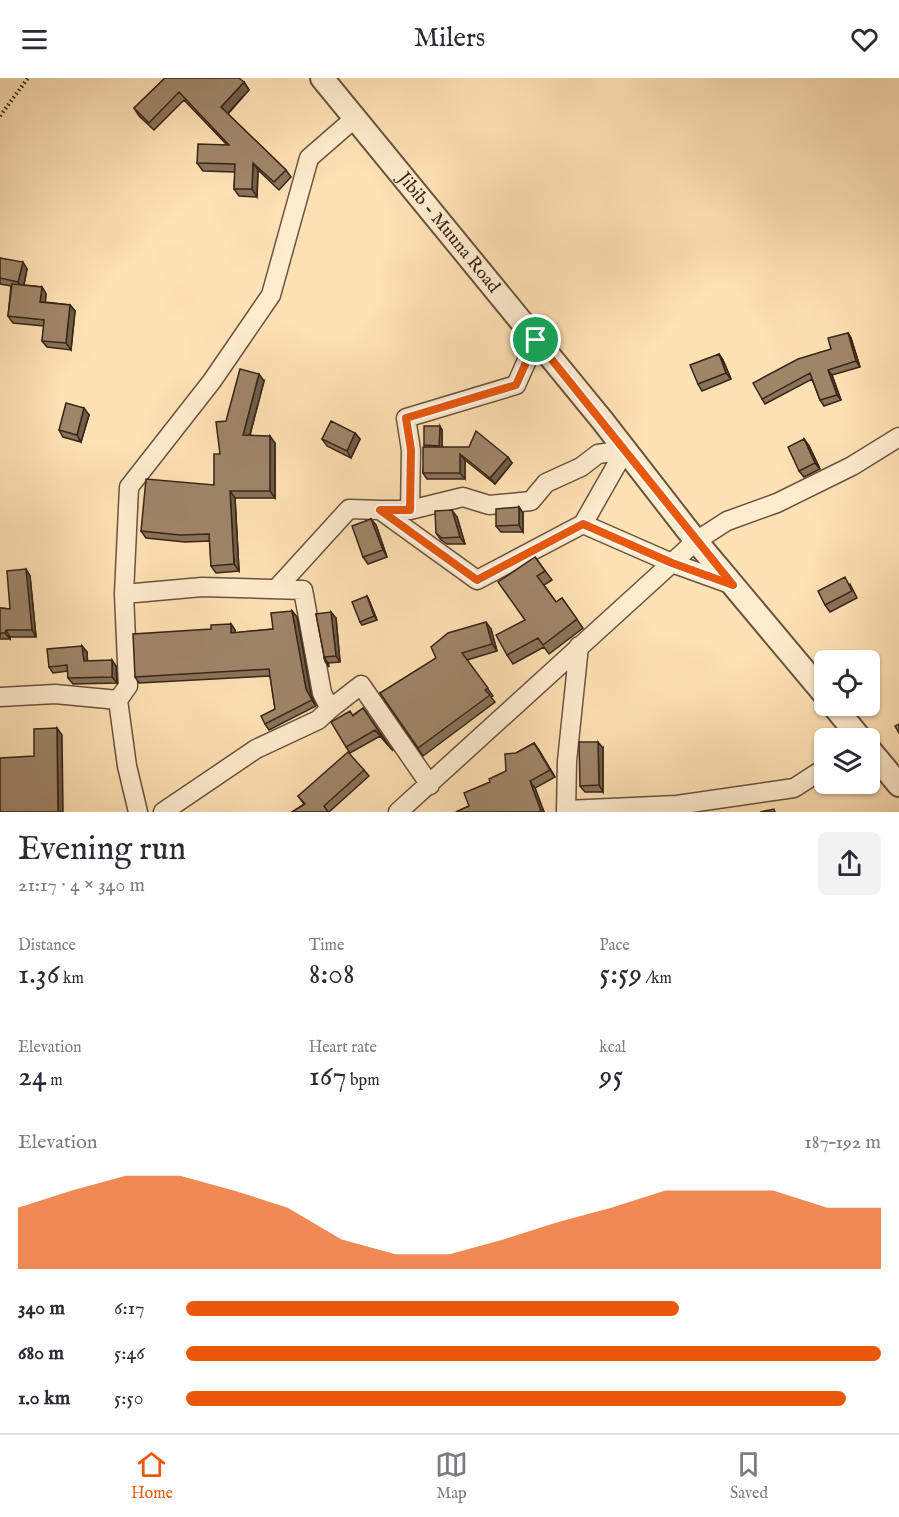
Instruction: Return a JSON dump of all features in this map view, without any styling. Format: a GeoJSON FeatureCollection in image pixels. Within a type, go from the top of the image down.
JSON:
{"type":"FeatureCollection","features":[{"type":"Feature","properties":{"kind":"street","name":"Jibib - Muuna Road"},"geometry":{"type":"LineString","coordinates":[[322,78],[625,450],[696,541],[814,682]]}},
{"type":"Feature","properties":{"kind":"street"},"geometry":{"type":"LineString","coordinates":[[138,812],[127,766],[118,700],[128,686],[124,594],[129,487],[212,381],[271,295],[309,159],[355,118]]}},
{"type":"Feature","properties":{"kind":"street"},"geometry":{"type":"LineString","coordinates":[[410,510],[411,450],[406,418],[516,385],[536,340]]}},
{"type":"Feature","properties":{"kind":"street"},"geometry":{"type":"LineString","coordinates":[[398,812],[696,541],[727,521],[777,503],[852,466],[899,437]]}},
{"type":"Feature","properties":{"kind":"street"},"geometry":{"type":"LineString","coordinates":[[276,590],[348,509],[410,510],[463,497],[489,505],[531,501],[546,483],[581,467],[598,454],[625,450]]}},
{"type":"Feature","properties":{"kind":"street"},"geometry":{"type":"LineString","coordinates":[[380,510],[477,580],[583,524],[625,450]]}},
{"type":"Feature","properties":{"kind":"street"},"geometry":{"type":"LineString","coordinates":[[583,524],[672,563],[733,585]]}},
{"type":"Feature","properties":{"kind":"street"},"geometry":{"type":"LineString","coordinates":[[124,594],[202,587],[303,590],[322,693],[330,709]]}},
{"type":"Feature","properties":{"kind":"street"},"geometry":{"type":"LineString","coordinates":[[579,646],[567,761],[566,811],[677,805],[794,788],[814,775]]}},
{"type":"Feature","properties":{"kind":"street"},"geometry":{"type":"LineString","coordinates":[[163,812],[256,749],[318,720],[361,684],[430,785]]}},
{"type":"Feature","properties":{"kind":"street"},"geometry":{"type":"LineString","coordinates":[[0,697],[55,694],[118,700]]}},
{"type":"Feature","properties":{"kind":"street"},"geometry":{"type":"LineString","coordinates":[[842,716],[852,728]]}},
{"type":"Feature","properties":{"kind":"street"},"geometry":{"type":"LineString","coordinates":[[880,762],[899,785]]}},
{"type":"Feature","properties":{"kind":"path"},"geometry":{"type":"LineString","coordinates":[[0,116],[28,78]]}},
{"type":"Feature","properties":{"kind":"building"},"geometry":{"type":"Polygon","coordinates":[[[165,78],[239,78],[244,82],[221,107],[286,170],[274,182],[253,163],[252,189],[234,189],[235,164],[197,163],[198,144],[229,145],[179,92],[149,123],[134,108],[165,78]]]}},
{"type":"Feature","properties":{"kind":"building"},"geometry":{"type":"Polygon","coordinates":[[[0,258],[23,262],[18,282],[0,278],[0,258]]]}},
{"type":"Feature","properties":{"kind":"building"},"geometry":{"type":"Polygon","coordinates":[[[12,284],[42,287],[40,302],[70,305],[66,343],[42,341],[44,320],[8,316],[12,284]]]}},
{"type":"Feature","properties":{"kind":"building"},"geometry":{"type":"Polygon","coordinates":[[[848,333],[856,361],[828,370],[837,395],[820,400],[810,373],[762,399],[753,383],[798,359],[831,349],[828,338],[848,333]]]}},
{"type":"Feature","properties":{"kind":"building"},"geometry":{"type":"Polygon","coordinates":[[[719,354],[726,373],[698,384],[690,365],[719,354]]]}},
{"type":"Feature","properties":{"kind":"building"},"geometry":{"type":"Polygon","coordinates":[[[240,369],[259,374],[243,435],[270,436],[270,491],[230,491],[234,564],[211,566],[209,534],[180,535],[141,531],[146,479],[214,485],[214,454],[220,454],[216,422],[226,421],[240,369]]]}},
{"type":"Feature","properties":{"kind":"building"},"geometry":{"type":"Polygon","coordinates":[[[66,403],[84,408],[77,435],[59,430],[66,403]]]}},
{"type":"Feature","properties":{"kind":"building"},"geometry":{"type":"Polygon","coordinates":[[[331,421],[355,433],[347,451],[322,439],[331,421]]]}},
{"type":"Feature","properties":{"kind":"building"},"geometry":{"type":"Polygon","coordinates":[[[424,426],[440,426],[439,446],[424,445],[424,426]]]}},
{"type":"Feature","properties":{"kind":"building"},"geometry":{"type":"Polygon","coordinates":[[[476,431],[508,457],[490,478],[460,454],[460,473],[423,473],[423,447],[469,447],[476,431]]]}},
{"type":"Feature","properties":{"kind":"building"},"geometry":{"type":"Polygon","coordinates":[[[804,439],[815,463],[799,471],[788,447],[804,439]]]}},
{"type":"Feature","properties":{"kind":"building"},"geometry":{"type":"Polygon","coordinates":[[[519,507],[519,525],[496,526],[496,509],[519,507]]]}},
{"type":"Feature","properties":{"kind":"building"},"geometry":{"type":"Polygon","coordinates":[[[452,510],[460,537],[442,538],[436,533],[435,511],[452,510]]]}},
{"type":"Feature","properties":{"kind":"building"},"geometry":{"type":"Polygon","coordinates":[[[371,519],[383,550],[363,557],[352,526],[371,519]]]}},
{"type":"Feature","properties":{"kind":"building"},"geometry":{"type":"Polygon","coordinates":[[[535,557],[545,571],[537,576],[556,602],[562,598],[577,619],[543,645],[538,638],[507,655],[496,635],[525,620],[498,582],[535,557]]]}},
{"type":"Feature","properties":{"kind":"building"},"geometry":{"type":"Polygon","coordinates":[[[26,569],[32,630],[6,630],[5,633],[0,633],[0,608],[10,609],[7,571],[26,569]]]}},
{"type":"Feature","properties":{"kind":"building"},"geometry":{"type":"Polygon","coordinates":[[[845,577],[852,591],[825,605],[818,591],[845,577]]]}},
{"type":"Feature","properties":{"kind":"building"},"geometry":{"type":"Polygon","coordinates":[[[367,596],[374,616],[360,622],[352,602],[367,596]]]}},
{"type":"Feature","properties":{"kind":"building"},"geometry":{"type":"Polygon","coordinates":[[[292,611],[306,689],[312,700],[265,724],[261,716],[275,709],[269,669],[135,677],[133,634],[211,629],[211,625],[231,624],[231,633],[273,629],[271,613],[292,611]]]}},
{"type":"Feature","properties":{"kind":"building"},"geometry":{"type":"Polygon","coordinates":[[[331,612],[336,656],[324,657],[316,614],[331,612]]]}},
{"type":"Feature","properties":{"kind":"building"},"geometry":{"type":"Polygon","coordinates":[[[486,622],[492,644],[462,653],[488,688],[485,690],[490,695],[418,748],[380,693],[436,658],[431,647],[448,633],[486,622]]]}},
{"type":"Feature","properties":{"kind":"building"},"geometry":{"type":"Polygon","coordinates":[[[82,646],[84,661],[112,660],[112,677],[68,678],[67,665],[49,667],[47,649],[82,646]]]}},
{"type":"Feature","properties":{"kind":"building"},"geometry":{"type":"Polygon","coordinates":[[[363,708],[388,745],[375,730],[346,747],[331,722],[350,711],[353,716],[363,708]]]}},
{"type":"Feature","properties":{"kind":"building"},"geometry":{"type":"Polygon","coordinates":[[[57,728],[58,812],[0,812],[0,758],[34,756],[34,729],[57,728]]]}},
{"type":"Feature","properties":{"kind":"building"},"geometry":{"type":"Polygon","coordinates":[[[579,742],[598,742],[599,785],[580,786],[579,742]]]}},
{"type":"Feature","properties":{"kind":"building"},"geometry":{"type":"Polygon","coordinates":[[[534,743],[550,770],[530,781],[541,811],[456,812],[469,806],[464,793],[490,782],[489,779],[506,771],[505,754],[516,753],[534,743]]]}},
{"type":"Feature","properties":{"kind":"building"},"geometry":{"type":"Polygon","coordinates":[[[348,752],[364,770],[324,806],[328,812],[292,812],[305,804],[298,796],[348,752]]]}},
{"type":"Feature","properties":{"kind":"route"},"geometry":{"type":"LineString","coordinates":[[536,340],[733,585],[672,563],[583,524],[477,580],[380,510],[410,510],[411,450],[406,418],[516,385],[536,340]]}}]}
